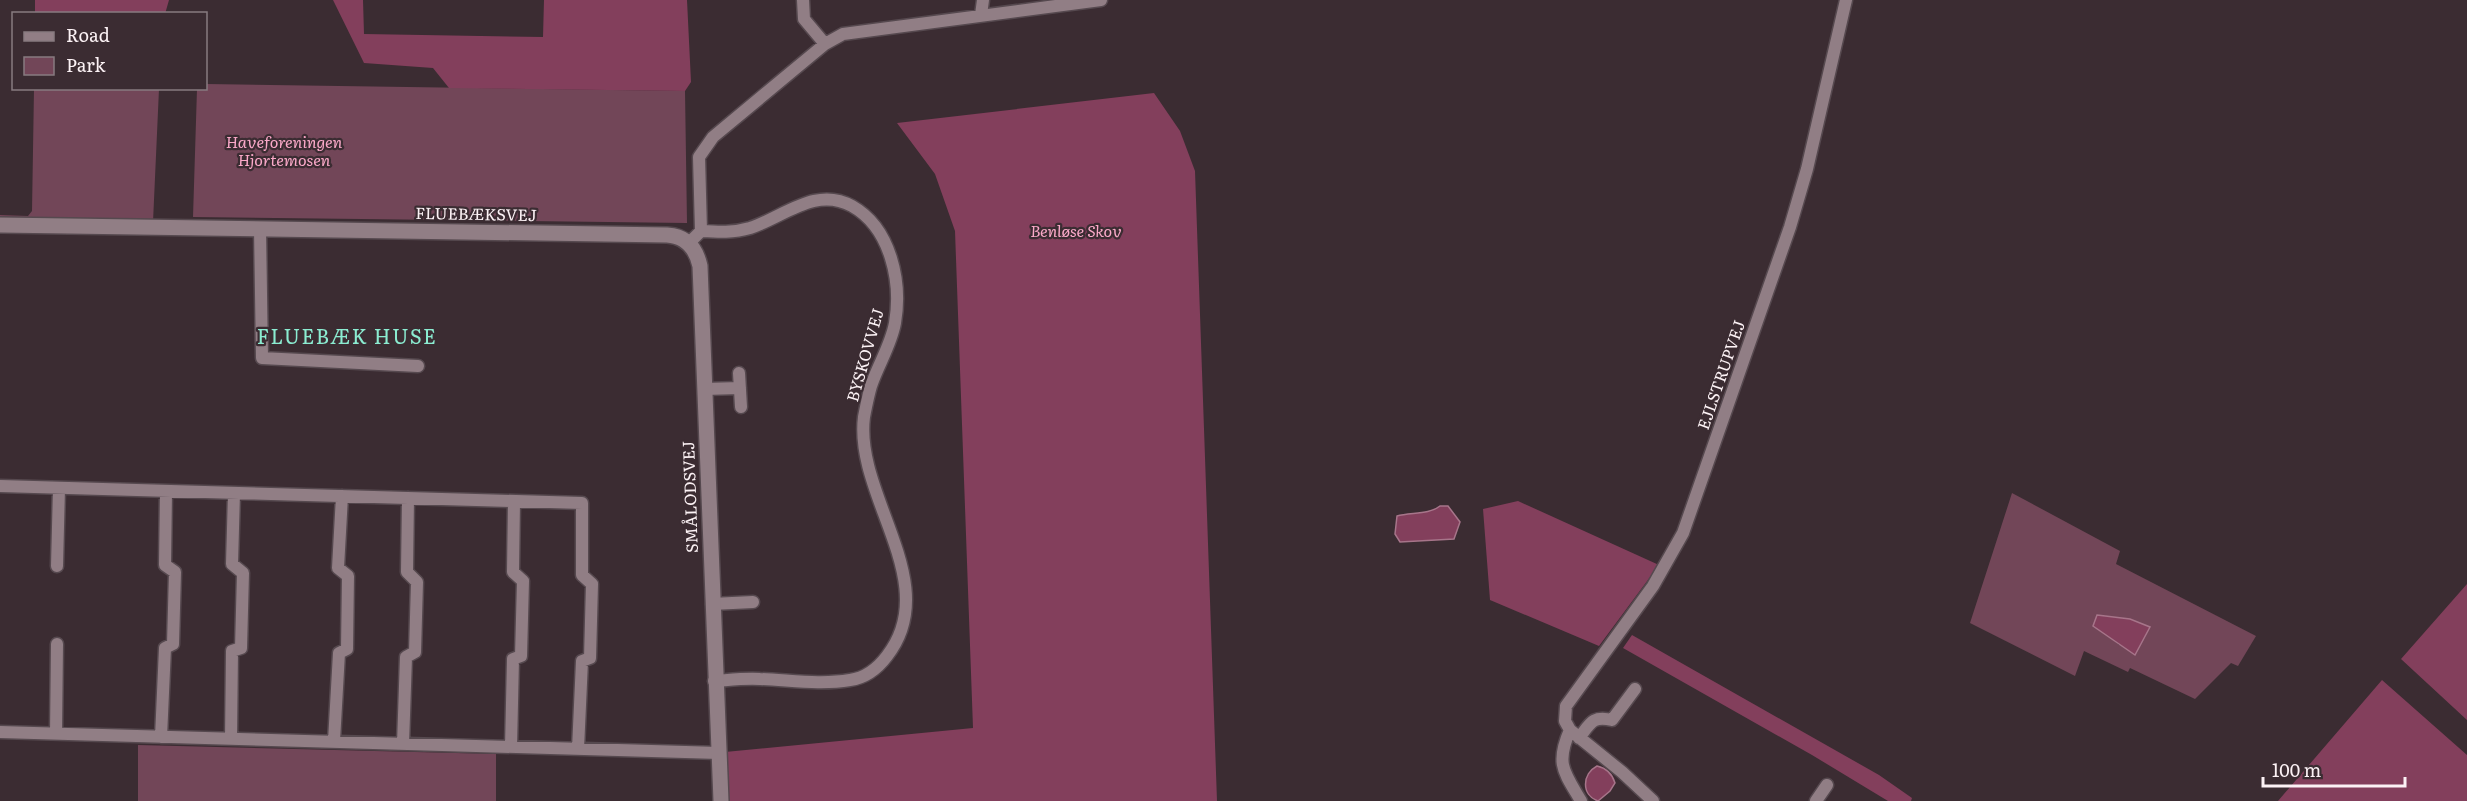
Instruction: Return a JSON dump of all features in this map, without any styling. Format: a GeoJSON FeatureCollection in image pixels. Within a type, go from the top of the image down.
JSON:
{"type":"FeatureCollection","features":[{"type":"Feature","properties":{"kind":"street"},"geometry":{"type":"LineString","coordinates":[[803,0],[804,19],[825,44]]}},
{"type":"Feature","properties":{"kind":"street"},"geometry":{"type":"LineString","coordinates":[[981,15],[983,0]]}},
{"type":"Feature","properties":{"kind":"street"},"geometry":{"type":"LineString","coordinates":[[689,243],[701,231],[699,157],[713,137],[825,44],[843,34],[1101,0]]}},
{"type":"Feature","properties":{"kind":"street","name":"EJLSTRUPVEJ"},"geometry":{"type":"LineString","coordinates":[[1575,734],[1565,721],[1566,706],[1653,586],[1669,561],[1683,532],[1793,218],[1807,169],[1846,0]]}},
{"type":"Feature","properties":{"kind":"street","name":"BYSKOVVEJ"},"geometry":{"type":"LineString","coordinates":[[701,231],[731,232],[752,227],[800,204],[819,200],[851,206],[867,217],[877,228],[887,246],[894,271],[897,298],[895,324],[871,387],[864,419],[864,453],[872,483],[898,550],[904,578],[905,603],[902,624],[895,646],[876,668],[852,680],[812,683],[757,678],[714,681]]}},
{"type":"Feature","properties":{"kind":"street","name":"FLUEBÆKSVEJ"},"geometry":{"type":"LineString","coordinates":[[0,225],[675,235],[689,243]]}},
{"type":"Feature","properties":{"kind":"street"},"geometry":{"type":"LineString","coordinates":[[260,229],[262,358],[418,366]]}},
{"type":"Feature","properties":{"kind":"street","name":"SMÅLODSVEJ"},"geometry":{"type":"LineString","coordinates":[[689,243],[695,250],[700,266],[714,681],[721,801]]}},
{"type":"Feature","properties":{"kind":"street"},"geometry":{"type":"LineString","coordinates":[[739,372],[741,408]]}},
{"type":"Feature","properties":{"kind":"street"},"geometry":{"type":"LineString","coordinates":[[704,389],[741,388]]}},
{"type":"Feature","properties":{"kind":"street"},"geometry":{"type":"LineString","coordinates":[[0,486],[582,503],[582,575],[592,584],[590,658],[582,661],[578,749]]}},
{"type":"Feature","properties":{"kind":"street"},"geometry":{"type":"LineString","coordinates":[[57,566],[59,488]]}},
{"type":"Feature","properties":{"kind":"street"},"geometry":{"type":"LineString","coordinates":[[161,737],[165,648],[173,644],[175,572],[165,565],[166,491]]}},
{"type":"Feature","properties":{"kind":"street"},"geometry":{"type":"LineString","coordinates":[[231,739],[232,651],[241,648],[243,573],[232,564],[234,493]]}},
{"type":"Feature","properties":{"kind":"street"},"geometry":{"type":"LineString","coordinates":[[334,741],[339,653],[347,649],[348,576],[338,568],[342,496]]}},
{"type":"Feature","properties":{"kind":"street"},"geometry":{"type":"LineString","coordinates":[[403,744],[406,657],[415,652],[417,582],[407,572],[408,498]]}},
{"type":"Feature","properties":{"kind":"street"},"geometry":{"type":"LineString","coordinates":[[511,747],[513,659],[521,656],[523,581],[513,572],[514,501]]}},
{"type":"Feature","properties":{"kind":"street"},"geometry":{"type":"LineString","coordinates":[[712,604],[753,602]]}},
{"type":"Feature","properties":{"kind":"street"},"geometry":{"type":"LineString","coordinates":[[56,734],[57,644]]}},
{"type":"Feature","properties":{"kind":"street"},"geometry":{"type":"LineString","coordinates":[[1581,801],[1562,764],[1562,748],[1593,720],[1601,717],[1612,720],[1635,689]]}},
{"type":"Feature","properties":{"kind":"street"},"geometry":{"type":"LineString","coordinates":[[0,732],[718,753]]}},
{"type":"Feature","properties":{"kind":"street"},"geometry":{"type":"LineString","coordinates":[[1575,734],[1653,801]]}},
{"type":"Feature","properties":{"kind":"street"},"geometry":{"type":"LineString","coordinates":[[1816,801],[1827,785]]}},
{"type":"Feature","properties":{"kind":"green space"},"geometry":{"type":"Polygon","coordinates":[[[35,0],[169,0],[166,12],[35,12],[35,0]]]}},
{"type":"Feature","properties":{"kind":"green space"},"geometry":{"type":"Polygon","coordinates":[[[333,0],[363,0],[364,34],[543,37],[544,0],[687,0],[691,82],[685,91],[449,88],[433,68],[364,63],[333,0]]]}},
{"type":"Feature","properties":{"kind":"green space","name":"Haveforeningen Hjortemosen"},"geometry":{"type":"Polygon","coordinates":[[[207,84],[685,91],[687,223],[193,217],[197,90],[207,90],[207,84]]]}},
{"type":"Feature","properties":{"kind":"green space"},"geometry":{"type":"Polygon","coordinates":[[[34,90],[159,90],[153,222],[0,219],[0,215],[28,216],[32,211],[34,90]]]}},
{"type":"Feature","properties":{"kind":"green space","name":"Benløse Skov"},"geometry":{"type":"Polygon","coordinates":[[[1154,93],[1180,131],[1195,171],[1217,801],[728,801],[725,752],[973,728],[955,231],[935,174],[897,123],[1154,93]]]}},
{"type":"Feature","properties":{"kind":"green space"},"geometry":{"type":"Polygon","coordinates":[[[2012,493],[2120,551],[2116,564],[2256,636],[2238,666],[2231,663],[2195,699],[2130,668],[2128,672],[2084,651],[2075,676],[1970,623],[2012,493]],[[2097,616],[2107,635],[2119,645],[2149,627],[2130,619],[2097,616]]]}},
{"type":"Feature","properties":{"kind":"green space"},"geometry":{"type":"Polygon","coordinates":[[[1518,501],[1659,565],[1599,646],[1490,600],[1483,509],[1518,501]]]}},
{"type":"Feature","properties":{"kind":"green space"},"geometry":{"type":"Polygon","coordinates":[[[2467,584],[2467,720],[2401,659],[2467,584]]]}},
{"type":"Feature","properties":{"kind":"green space"},"geometry":{"type":"Polygon","coordinates":[[[1632,635],[1879,775],[1912,798],[1911,801],[1888,801],[1812,755],[1623,648],[1632,635]]]}},
{"type":"Feature","properties":{"kind":"green space"},"geometry":{"type":"Polygon","coordinates":[[[2382,680],[2467,755],[2467,801],[2278,801],[2382,680]]]}},
{"type":"Feature","properties":{"kind":"green space"},"geometry":{"type":"Polygon","coordinates":[[[138,745],[496,754],[496,801],[138,801],[138,745]]]}},
{"type":"Feature","properties":{"kind":"water"},"geometry":{"type":"Polygon","coordinates":[[[1440,506],[1448,506],[1460,522],[1454,539],[1400,542],[1395,534],[1397,516],[1430,511],[1440,506]]]}},
{"type":"Feature","properties":{"kind":"water"},"geometry":{"type":"Polygon","coordinates":[[[2097,615],[2130,619],[2150,627],[2135,655],[2093,626],[2097,615]]]}},
{"type":"Feature","properties":{"kind":"water"},"geometry":{"type":"Polygon","coordinates":[[[1597,766],[1608,772],[1615,783],[1610,791],[1598,801],[1592,798],[1586,789],[1588,774],[1597,766]]]}},
{"type":"Feature","properties":{"kind":"district","name":"FLUEBÆK HUSE"},"geometry":{"type":"Point","coordinates":[347,337]}}]}
